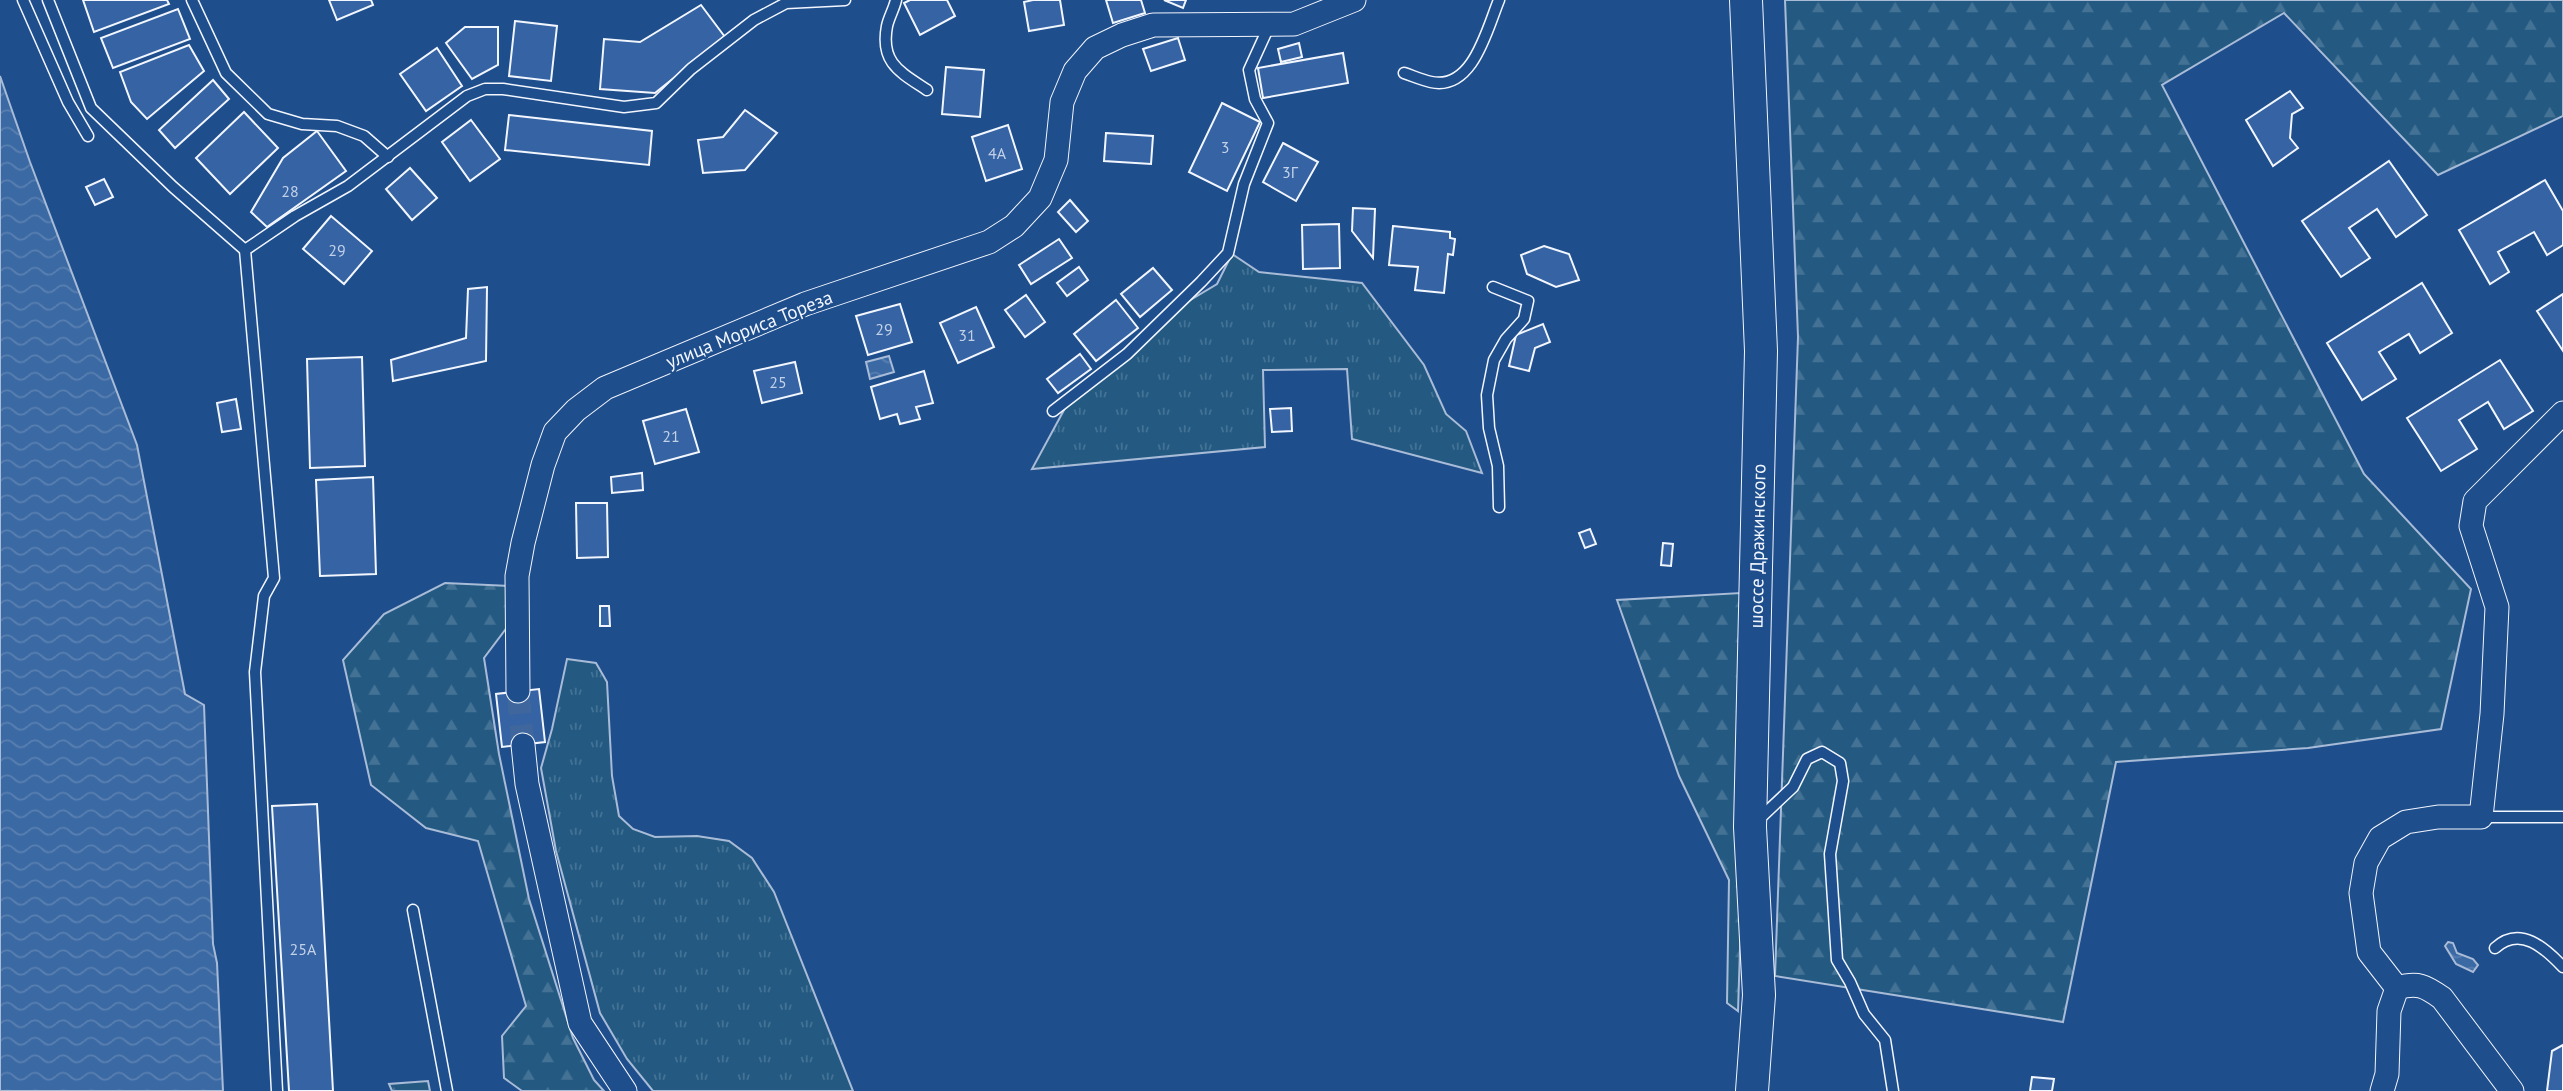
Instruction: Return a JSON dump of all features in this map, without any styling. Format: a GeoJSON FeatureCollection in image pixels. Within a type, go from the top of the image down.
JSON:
{"type":"FeatureCollection","features":[{"type":"Feature","properties":{"kind":"main road","name":"шоссе Дражинского"},"geometry":{"type":"LineString","coordinates":[[1746,0],[1761,351],[1751,827],[1759,995],[1752,1091]]}},
{"type":"Feature","properties":{"kind":"street"},"geometry":{"type":"LineString","coordinates":[[1270,24],[1294,24],[1354,0]]}},
{"type":"Feature","properties":{"kind":"street","name":"улица Мориса Тореза"},"geometry":{"type":"LineString","coordinates":[[518,691],[517,576],[543,465],[555,432],[576,410],[605,388],[805,304],[989,242],[1014,226],[1040,198],[1056,159],[1062,102],[1075,71],[1095,48],[1153,25],[1270,24]]}},
{"type":"Feature","properties":{"kind":"street"},"geometry":{"type":"LineString","coordinates":[[2397,988],[2369,951],[2361,893],[2365,863],[2380,838],[2406,822],[2438,817],[2482,817],[2492,714],[2497,607],[2471,526],[2475,501],[2563,413]]}},
{"type":"Feature","properties":{"kind":"street"},"geometry":{"type":"LineString","coordinates":[[523,745],[527,784],[580,1023],[625,1091]]}},
{"type":"Feature","properties":{"kind":"street"},"geometry":{"type":"LineString","coordinates":[[2397,988],[2413,984],[2442,998],[2512,1091]]}},
{"type":"Feature","properties":{"kind":"street"},"geometry":{"type":"LineString","coordinates":[[2382,1091],[2387,1074],[2389,1011],[2397,988]]}},
{"type":"Feature","properties":{"kind":"lane"},"geometry":{"type":"LineString","coordinates":[[23,0],[68,102],[88,136]]}},
{"type":"Feature","properties":{"kind":"lane"},"geometry":{"type":"LineString","coordinates":[[48,0],[91,107],[173,187],[245,250],[274,578],[264,596],[256,672],[278,1091]]}},
{"type":"Feature","properties":{"kind":"lane"},"geometry":{"type":"LineString","coordinates":[[192,0],[226,73],[268,114],[302,124],[337,126],[355,132],[364,136],[388,157]]}},
{"type":"Feature","properties":{"kind":"lane"},"geometry":{"type":"LineString","coordinates":[[245,250],[295,216],[348,186],[467,96],[485,89],[502,89],[624,107],[656,103],[691,69],[754,20],[786,3],[845,0]]}},
{"type":"Feature","properties":{"kind":"lane"},"geometry":{"type":"LineString","coordinates":[[896,0],[887,25],[889,59],[898,71],[927,90]]}},
{"type":"Feature","properties":{"kind":"lane"},"geometry":{"type":"LineString","coordinates":[[1404,73],[1433,83],[1454,80],[1472,64],[1499,0]]}},
{"type":"Feature","properties":{"kind":"lane"},"geometry":{"type":"LineString","coordinates":[[1053,411],[1127,354],[1202,282],[1228,253],[1244,184],[1268,123],[1255,99],[1249,70],[1270,24]]}},
{"type":"Feature","properties":{"kind":"lane"},"geometry":{"type":"LineString","coordinates":[[1493,287],[1528,301],[1524,318],[1506,339],[1494,360],[1487,395],[1489,428],[1498,466],[1499,507]]}},
{"type":"Feature","properties":{"kind":"lane"},"geometry":{"type":"LineString","coordinates":[[1751,827],[1793,787],[1807,760],[1822,752],[1840,763],[1843,781],[1830,854],[1837,960],[1864,1014],[1885,1040],[1893,1091]]}},
{"type":"Feature","properties":{"kind":"lane"},"geometry":{"type":"LineString","coordinates":[[2482,817],[2563,817]]}},
{"type":"Feature","properties":{"kind":"lane"},"geometry":{"type":"LineString","coordinates":[[413,911],[447,1091]]}},
{"type":"Feature","properties":{"kind":"lane"},"geometry":{"type":"LineString","coordinates":[[2495,948],[2503,941],[2514,938],[2535,941],[2563,967]]}},
{"type":"Feature","properties":{"kind":"green space"},"geometry":{"type":"Polygon","coordinates":[[[1785,0],[2563,0],[2563,116],[2438,175],[2284,13],[2162,85],[2364,474],[2471,589],[2441,729],[2308,748],[2116,762],[2063,1022],[1775,976],[1798,337],[1785,0]]]}},
{"type":"Feature","properties":{"kind":"green space"},"geometry":{"type":"Polygon","coordinates":[[[1232,254],[1259,272],[1362,283],[1424,365],[1446,414],[1466,431],[1482,473],[1352,439],[1347,369],[1263,370],[1265,447],[1032,469],[1070,399],[1157,320],[1217,284],[1232,254]]]}},
{"type":"Feature","properties":{"kind":"green space"},"geometry":{"type":"Polygon","coordinates":[[[445,583],[511,586],[511,622],[484,658],[499,754],[529,899],[573,1038],[594,1080],[604,1091],[522,1091],[504,1078],[502,1036],[526,1006],[478,841],[426,828],[371,785],[343,660],[384,614],[445,583]]]}},
{"type":"Feature","properties":{"kind":"green space"},"geometry":{"type":"Polygon","coordinates":[[[1741,593],[1745,796],[1738,1011],[1727,1003],[1729,880],[1679,776],[1617,600],[1741,593]]]}},
{"type":"Feature","properties":{"kind":"green space"},"geometry":{"type":"Polygon","coordinates":[[[567,659],[596,663],[607,682],[612,776],[619,816],[633,829],[655,837],[697,836],[729,841],[752,858],[774,892],[853,1091],[653,1091],[627,1059],[600,1013],[556,851],[541,768],[567,659]]]}},
{"type":"Feature","properties":{"kind":"green space"},"geometry":{"type":"Polygon","coordinates":[[[428,1081],[430,1091],[392,1091],[389,1084],[428,1081]]]}},
{"type":"Feature","properties":{"kind":"water"},"geometry":{"type":"Polygon","coordinates":[[[0,76],[137,445],[185,694],[204,705],[213,944],[217,963],[223,1091],[0,1091],[0,76]]]}},
{"type":"Feature","properties":{"kind":"water"},"geometry":{"type":"Polygon","coordinates":[[[889,356],[894,372],[870,379],[866,362],[889,356]]]}},
{"type":"Feature","properties":{"kind":"water"},"geometry":{"type":"Polygon","coordinates":[[[2448,942],[2453,943],[2457,953],[2473,959],[2478,965],[2473,972],[2456,964],[2445,946],[2448,942]]]}},
{"type":"Feature","properties":{"kind":"building"},"geometry":{"type":"Polygon","coordinates":[[[83,0],[167,0],[169,4],[94,32],[83,0]]]}},
{"type":"Feature","properties":{"kind":"building"},"geometry":{"type":"Polygon","coordinates":[[[329,0],[371,0],[373,5],[337,20],[329,0]]]}},
{"type":"Feature","properties":{"kind":"building"},"geometry":{"type":"Polygon","coordinates":[[[910,0],[947,0],[955,16],[920,35],[904,3],[910,0]]]}},
{"type":"Feature","properties":{"kind":"building"},"geometry":{"type":"Polygon","coordinates":[[[1060,0],[1064,25],[1029,31],[1024,2],[1060,0]]]}},
{"type":"Feature","properties":{"kind":"building"},"geometry":{"type":"Polygon","coordinates":[[[1106,0],[1141,0],[1145,13],[1113,23],[1106,0]]]}},
{"type":"Feature","properties":{"kind":"building"},"geometry":{"type":"Polygon","coordinates":[[[1164,0],[1186,0],[1183,8],[1164,0]]]}},
{"type":"Feature","properties":{"kind":"building"},"geometry":{"type":"Polygon","coordinates":[[[701,5],[725,37],[655,93],[600,89],[604,39],[640,42],[701,5]]]}},
{"type":"Feature","properties":{"kind":"building"},"geometry":{"type":"Polygon","coordinates":[[[178,9],[190,39],[113,68],[101,38],[178,9]]]}},
{"type":"Feature","properties":{"kind":"building"},"geometry":{"type":"Polygon","coordinates":[[[515,21],[557,26],[551,81],[509,76],[515,21]]]}},
{"type":"Feature","properties":{"kind":"building"},"geometry":{"type":"Polygon","coordinates":[[[465,27],[498,27],[498,65],[472,79],[446,43],[465,27]]]}},
{"type":"Feature","properties":{"kind":"building"},"geometry":{"type":"Polygon","coordinates":[[[1178,38],[1185,60],[1151,71],[1143,49],[1178,38]]]}},
{"type":"Feature","properties":{"kind":"building"},"geometry":{"type":"Polygon","coordinates":[[[1299,43],[1302,57],[1281,62],[1278,49],[1299,43]]]}},
{"type":"Feature","properties":{"kind":"building"},"geometry":{"type":"Polygon","coordinates":[[[189,45],[204,71],[147,119],[131,102],[120,72],[189,45]]]}},
{"type":"Feature","properties":{"kind":"building"},"geometry":{"type":"Polygon","coordinates":[[[437,48],[462,86],[426,111],[400,74],[437,48]]]}},
{"type":"Feature","properties":{"kind":"building"},"geometry":{"type":"Polygon","coordinates":[[[1343,53],[1348,83],[1263,98],[1258,68],[1343,53]]]}},
{"type":"Feature","properties":{"kind":"building"},"geometry":{"type":"Polygon","coordinates":[[[946,67],[984,70],[980,117],[942,114],[946,67]]]}},
{"type":"Feature","properties":{"kind":"building"},"geometry":{"type":"Polygon","coordinates":[[[213,80],[229,99],[175,148],[159,130],[213,80]]]}},
{"type":"Feature","properties":{"kind":"building"},"geometry":{"type":"Polygon","coordinates":[[[2290,91],[2303,108],[2292,114],[2290,138],[2298,148],[2273,166],[2246,120],[2290,91]]]}},
{"type":"Feature","properties":{"kind":"building"},"geometry":{"type":"Polygon","coordinates":[[[1222,103],[1260,122],[1227,191],[1189,172],[1222,103]]]}},
{"type":"Feature","properties":{"kind":"building"},"geometry":{"type":"Polygon","coordinates":[[[745,110],[777,133],[745,170],[703,173],[698,140],[723,137],[745,110]]]}},
{"type":"Feature","properties":{"kind":"building"},"geometry":{"type":"Polygon","coordinates":[[[244,112],[278,148],[230,194],[196,158],[244,112]]]}},
{"type":"Feature","properties":{"kind":"building"},"geometry":{"type":"Polygon","coordinates":[[[509,115],[652,131],[649,165],[505,150],[509,115]]]}},
{"type":"Feature","properties":{"kind":"building"},"geometry":{"type":"Polygon","coordinates":[[[471,120],[500,159],[470,181],[442,142],[471,120]]]}},
{"type":"Feature","properties":{"kind":"building"},"geometry":{"type":"Polygon","coordinates":[[[1008,125],[1022,169],[986,181],[972,137],[1008,125]]]}},
{"type":"Feature","properties":{"kind":"building"},"geometry":{"type":"Polygon","coordinates":[[[317,131],[346,171],[267,227],[251,212],[283,158],[317,131]]]}},
{"type":"Feature","properties":{"kind":"building"},"geometry":{"type":"Polygon","coordinates":[[[1106,133],[1153,136],[1151,164],[1104,161],[1106,133]]]}},
{"type":"Feature","properties":{"kind":"building"},"geometry":{"type":"Polygon","coordinates":[[[1283,143],[1318,162],[1296,201],[1263,182],[1283,143]]]}},
{"type":"Feature","properties":{"kind":"building"},"geometry":{"type":"Polygon","coordinates":[[[2389,161],[2427,215],[2396,237],[2377,209],[2349,228],[2370,258],[2341,277],[2302,221],[2389,161]]]}},
{"type":"Feature","properties":{"kind":"building"},"geometry":{"type":"Polygon","coordinates":[[[410,168],[437,198],[412,220],[386,189],[410,168]]]}},
{"type":"Feature","properties":{"kind":"building"},"geometry":{"type":"Polygon","coordinates":[[[104,179],[113,197],[95,205],[86,187],[104,179]]]}},
{"type":"Feature","properties":{"kind":"building"},"geometry":{"type":"Polygon","coordinates":[[[2545,180],[2563,211],[2563,245],[2547,255],[2534,232],[2498,252],[2509,272],[2490,284],[2459,230],[2545,180]]]}},
{"type":"Feature","properties":{"kind":"building"},"geometry":{"type":"Polygon","coordinates":[[[1070,200],[1088,221],[1076,232],[1058,212],[1070,200]]]}},
{"type":"Feature","properties":{"kind":"building"},"geometry":{"type":"Polygon","coordinates":[[[1353,208],[1375,209],[1373,258],[1352,231],[1353,208]]]}},
{"type":"Feature","properties":{"kind":"building"},"geometry":{"type":"Polygon","coordinates":[[[331,216],[372,251],[344,284],[303,249],[331,216]]]}},
{"type":"Feature","properties":{"kind":"building"},"geometry":{"type":"Polygon","coordinates":[[[1339,224],[1340,268],[1303,269],[1302,225],[1339,224]]]}},
{"type":"Feature","properties":{"kind":"building"},"geometry":{"type":"Polygon","coordinates":[[[1393,226],[1450,232],[1450,238],[1455,239],[1453,255],[1448,254],[1444,293],[1415,290],[1418,267],[1389,265],[1393,226]]]}},
{"type":"Feature","properties":{"kind":"building"},"geometry":{"type":"Polygon","coordinates":[[[1059,239],[1072,258],[1031,284],[1019,265],[1059,239]]]}},
{"type":"Feature","properties":{"kind":"building"},"geometry":{"type":"Polygon","coordinates":[[[1544,246],[1569,254],[1579,280],[1556,287],[1527,274],[1521,255],[1544,246]]]}},
{"type":"Feature","properties":{"kind":"building"},"geometry":{"type":"Polygon","coordinates":[[[1079,267],[1088,280],[1067,296],[1057,283],[1079,267]]]}},
{"type":"Feature","properties":{"kind":"building"},"geometry":{"type":"Polygon","coordinates":[[[1153,268],[1172,290],[1140,317],[1121,294],[1153,268]]]}},
{"type":"Feature","properties":{"kind":"building"},"geometry":{"type":"Polygon","coordinates":[[[2422,283],[2452,333],[2420,353],[2409,334],[2379,352],[2396,379],[2362,400],[2327,343],[2422,283]]]}},
{"type":"Feature","properties":{"kind":"building"},"geometry":{"type":"Polygon","coordinates":[[[487,287],[486,361],[393,381],[391,360],[466,338],[468,289],[487,287]]]}},
{"type":"Feature","properties":{"kind":"building"},"geometry":{"type":"Polygon","coordinates":[[[2563,294],[2563,351],[2537,311],[2563,294]]]}},
{"type":"Feature","properties":{"kind":"building"},"geometry":{"type":"Polygon","coordinates":[[[1026,295],[1045,322],[1025,337],[1005,310],[1026,295]]]}},
{"type":"Feature","properties":{"kind":"building"},"geometry":{"type":"Polygon","coordinates":[[[1116,300],[1138,328],[1096,361],[1074,334],[1116,300]]]}},
{"type":"Feature","properties":{"kind":"building"},"geometry":{"type":"Polygon","coordinates":[[[900,304],[912,342],[868,355],[856,316],[900,304]]]}},
{"type":"Feature","properties":{"kind":"building"},"geometry":{"type":"Polygon","coordinates":[[[976,307],[994,347],[958,363],[940,323],[976,307]]]}},
{"type":"Feature","properties":{"kind":"building"},"geometry":{"type":"Polygon","coordinates":[[[1543,324],[1550,342],[1535,348],[1529,371],[1509,366],[1516,335],[1543,324]]]}},
{"type":"Feature","properties":{"kind":"building"},"geometry":{"type":"Polygon","coordinates":[[[1080,354],[1091,369],[1058,393],[1047,379],[1080,354]]]}},
{"type":"Feature","properties":{"kind":"building"},"geometry":{"type":"Polygon","coordinates":[[[362,357],[365,466],[310,468],[307,359],[362,357]]]}},
{"type":"Feature","properties":{"kind":"building"},"geometry":{"type":"Polygon","coordinates":[[[2500,360],[2533,411],[2504,429],[2488,402],[2459,420],[2477,449],[2441,471],[2407,418],[2500,360]]]}},
{"type":"Feature","properties":{"kind":"building"},"geometry":{"type":"Polygon","coordinates":[[[795,362],[802,393],[762,403],[754,371],[795,362]]]}},
{"type":"Feature","properties":{"kind":"building"},"geometry":{"type":"Polygon","coordinates":[[[924,371],[933,403],[916,407],[920,419],[900,424],[897,414],[880,419],[871,387],[924,371]]]}},
{"type":"Feature","properties":{"kind":"building"},"geometry":{"type":"Polygon","coordinates":[[[236,399],[241,429],[222,432],[217,403],[236,399]]]}},
{"type":"Feature","properties":{"kind":"building"},"geometry":{"type":"Polygon","coordinates":[[[1291,408],[1292,431],[1272,432],[1270,409],[1291,408]]]}},
{"type":"Feature","properties":{"kind":"building"},"geometry":{"type":"Polygon","coordinates":[[[686,409],[699,452],[655,464],[643,421],[686,409]]]}},
{"type":"Feature","properties":{"kind":"building"},"geometry":{"type":"Polygon","coordinates":[[[642,473],[643,490],[612,493],[611,477],[642,473]]]}},
{"type":"Feature","properties":{"kind":"building"},"geometry":{"type":"Polygon","coordinates":[[[373,477],[376,574],[320,576],[316,480],[373,477]]]}},
{"type":"Feature","properties":{"kind":"building"},"geometry":{"type":"Polygon","coordinates":[[[576,503],[607,503],[608,557],[577,558],[576,503]]]}},
{"type":"Feature","properties":{"kind":"building"},"geometry":{"type":"Polygon","coordinates":[[[1590,529],[1596,544],[1585,548],[1579,533],[1590,529]]]}},
{"type":"Feature","properties":{"kind":"building"},"geometry":{"type":"Polygon","coordinates":[[[1663,543],[1673,544],[1671,566],[1661,565],[1663,543]]]}},
{"type":"Feature","properties":{"kind":"building"},"geometry":{"type":"Polygon","coordinates":[[[600,606],[609,606],[610,626],[600,626],[600,606]]]}},
{"type":"Feature","properties":{"kind":"building"},"geometry":{"type":"Polygon","coordinates":[[[539,689],[545,742],[502,747],[496,694],[539,689]]]}},
{"type":"Feature","properties":{"kind":"building"},"geometry":{"type":"Polygon","coordinates":[[[317,804],[333,1091],[289,1091],[272,806],[317,804]]]}},
{"type":"Feature","properties":{"kind":"building"},"geometry":{"type":"Polygon","coordinates":[[[2563,1045],[2563,1091],[2547,1091],[2552,1051],[2563,1045]]]}},
{"type":"Feature","properties":{"kind":"building"},"geometry":{"type":"Polygon","coordinates":[[[2032,1077],[2054,1079],[2052,1091],[2030,1091],[2032,1077]]]}},
{"type":"Feature","properties":{"kind":"tunnel"},"geometry":{"type":"LineString","coordinates":[[518,691],[523,745]]}}]}
